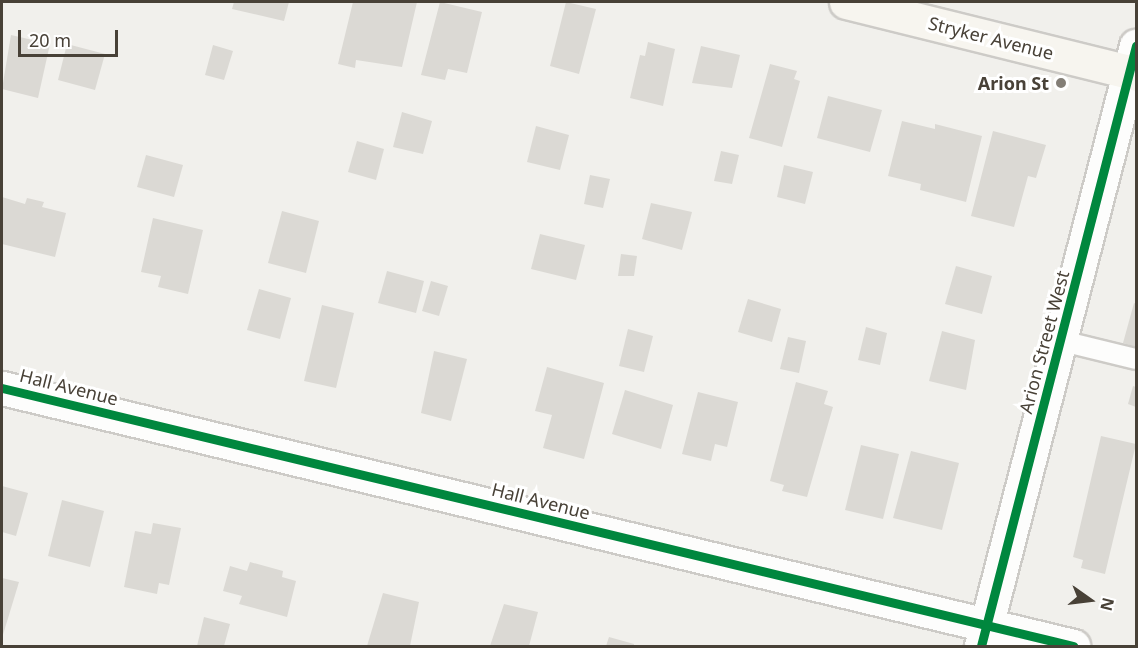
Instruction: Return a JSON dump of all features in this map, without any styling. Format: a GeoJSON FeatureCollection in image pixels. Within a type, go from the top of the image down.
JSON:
{"type":"FeatureCollection","features":[{"type":"Feature","properties":{"kind":"street","name":"Stryker Avenue"},"geometry":{"type":"LineString","coordinates":[[846,2],[1134,64]]}},
{"type":"Feature","properties":{"kind":"street","name":"Arion Street West"},"geometry":{"type":"LineString","coordinates":[[984,636],[1134,64]]}},
{"type":"Feature","properties":{"kind":"street","name":"Hall Avenue"},"geometry":{"type":"LineString","coordinates":[[2,388],[984,636],[1073,646]]}},
{"type":"Feature","properties":{"kind":"lane"},"geometry":{"type":"LineString","coordinates":[[1062,341],[1137,359]]}},
{"type":"Feature","properties":{"kind":"building"},"geometry":{"type":"Polygon","coordinates":[[[234,2],[289,2],[284,21],[232,9],[234,2]]]}},
{"type":"Feature","properties":{"kind":"building"},"geometry":{"type":"Polygon","coordinates":[[[353,2],[417,2],[402,67],[356,60],[355,68],[338,64],[353,2]]]}},
{"type":"Feature","properties":{"kind":"building"},"geometry":{"type":"Polygon","coordinates":[[[440,2],[482,12],[467,73],[448,69],[445,80],[421,75],[440,2]]]}},
{"type":"Feature","properties":{"kind":"building"},"geometry":{"type":"Polygon","coordinates":[[[566,2],[596,9],[579,74],[550,66],[566,2]]]}},
{"type":"Feature","properties":{"kind":"building"},"geometry":{"type":"Polygon","coordinates":[[[11,35],[50,44],[38,98],[2,89],[11,35]]]}},
{"type":"Feature","properties":{"kind":"building"},"geometry":{"type":"Polygon","coordinates":[[[648,42],[675,49],[663,106],[630,98],[640,55],[645,56],[648,42]]]}},
{"type":"Feature","properties":{"kind":"building"},"geometry":{"type":"Polygon","coordinates":[[[67,44],[105,54],[95,90],[58,80],[67,44]]]}},
{"type":"Feature","properties":{"kind":"building"},"geometry":{"type":"Polygon","coordinates":[[[213,45],[233,51],[224,80],[205,75],[213,45]]]}},
{"type":"Feature","properties":{"kind":"building"},"geometry":{"type":"Polygon","coordinates":[[[701,46],[740,55],[732,88],[692,83],[701,46]]]}},
{"type":"Feature","properties":{"kind":"building"},"geometry":{"type":"Polygon","coordinates":[[[770,64],[797,71],[794,79],[800,81],[782,147],[749,138],[770,64]]]}},
{"type":"Feature","properties":{"kind":"building"},"geometry":{"type":"Polygon","coordinates":[[[828,96],[882,110],[870,152],[817,138],[828,96]]]}},
{"type":"Feature","properties":{"kind":"building"},"geometry":{"type":"Polygon","coordinates":[[[402,112],[432,121],[423,154],[393,147],[402,112]]]}},
{"type":"Feature","properties":{"kind":"building"},"geometry":{"type":"Polygon","coordinates":[[[902,121],[935,129],[935,124],[982,136],[966,202],[920,190],[921,184],[888,176],[902,121]]]}},
{"type":"Feature","properties":{"kind":"building"},"geometry":{"type":"Polygon","coordinates":[[[536,126],[569,135],[560,170],[527,162],[536,126]]]}},
{"type":"Feature","properties":{"kind":"building"},"geometry":{"type":"Polygon","coordinates":[[[993,131],[1046,145],[1036,178],[1028,176],[1014,227],[971,216],[993,131]]]}},
{"type":"Feature","properties":{"kind":"building"},"geometry":{"type":"Polygon","coordinates":[[[357,141],[384,149],[376,180],[348,172],[357,141]]]}},
{"type":"Feature","properties":{"kind":"building"},"geometry":{"type":"Polygon","coordinates":[[[721,151],[739,155],[732,184],[714,181],[721,151]]]}},
{"type":"Feature","properties":{"kind":"building"},"geometry":{"type":"Polygon","coordinates":[[[146,155],[183,165],[174,197],[137,187],[146,155]]]}},
{"type":"Feature","properties":{"kind":"building"},"geometry":{"type":"Polygon","coordinates":[[[784,165],[813,172],[805,204],[777,197],[784,165]]]}},
{"type":"Feature","properties":{"kind":"building"},"geometry":{"type":"Polygon","coordinates":[[[590,175],[610,179],[603,208],[584,204],[590,175]]]}},
{"type":"Feature","properties":{"kind":"building"},"geometry":{"type":"Polygon","coordinates":[[[2,197],[25,204],[27,198],[44,202],[42,207],[66,213],[55,257],[2,244],[2,197]]]}},
{"type":"Feature","properties":{"kind":"building"},"geometry":{"type":"Polygon","coordinates":[[[651,203],[692,212],[682,250],[642,239],[651,203]]]}},
{"type":"Feature","properties":{"kind":"building"},"geometry":{"type":"Polygon","coordinates":[[[282,211],[319,221],[306,273],[268,263],[282,211]]]}},
{"type":"Feature","properties":{"kind":"building"},"geometry":{"type":"Polygon","coordinates":[[[153,218],[203,230],[188,294],[158,287],[161,276],[141,272],[153,218]]]}},
{"type":"Feature","properties":{"kind":"building"},"geometry":{"type":"Polygon","coordinates":[[[540,234],[585,245],[576,280],[531,269],[540,234]]]}},
{"type":"Feature","properties":{"kind":"building"},"geometry":{"type":"Polygon","coordinates":[[[621,254],[637,256],[634,276],[618,276],[621,254]]]}},
{"type":"Feature","properties":{"kind":"building"},"geometry":{"type":"Polygon","coordinates":[[[956,266],[992,276],[982,314],[945,304],[956,266]]]}},
{"type":"Feature","properties":{"kind":"building"},"geometry":{"type":"Polygon","coordinates":[[[387,271],[424,281],[416,313],[378,303],[387,271]]]}},
{"type":"Feature","properties":{"kind":"building"},"geometry":{"type":"Polygon","coordinates":[[[431,281],[448,286],[439,316],[422,311],[431,281]]]}},
{"type":"Feature","properties":{"kind":"building"},"geometry":{"type":"Polygon","coordinates":[[[259,289],[291,298],[280,339],[247,330],[259,289]]]}},
{"type":"Feature","properties":{"kind":"building"},"geometry":{"type":"Polygon","coordinates":[[[748,299],[781,309],[772,342],[738,332],[748,299]]]}},
{"type":"Feature","properties":{"kind":"building"},"geometry":{"type":"Polygon","coordinates":[[[1134,303],[1136,304],[1136,347],[1123,343],[1134,303]]]}},
{"type":"Feature","properties":{"kind":"building"},"geometry":{"type":"Polygon","coordinates":[[[322,305],[354,313],[336,388],[304,381],[322,305]]]}},
{"type":"Feature","properties":{"kind":"building"},"geometry":{"type":"Polygon","coordinates":[[[866,327],[887,333],[880,365],[858,360],[866,327]]]}},
{"type":"Feature","properties":{"kind":"building"},"geometry":{"type":"Polygon","coordinates":[[[628,329],[653,336],[644,372],[619,366],[628,329]]]}},
{"type":"Feature","properties":{"kind":"building"},"geometry":{"type":"Polygon","coordinates":[[[942,331],[975,340],[966,390],[929,381],[942,331]]]}},
{"type":"Feature","properties":{"kind":"building"},"geometry":{"type":"Polygon","coordinates":[[[788,337],[806,341],[799,373],[780,369],[788,337]]]}},
{"type":"Feature","properties":{"kind":"building"},"geometry":{"type":"Polygon","coordinates":[[[434,351],[467,359],[451,421],[421,413],[434,351]]]}},
{"type":"Feature","properties":{"kind":"building"},"geometry":{"type":"Polygon","coordinates":[[[547,367],[604,383],[584,459],[543,448],[552,415],[535,411],[547,367]]]}},
{"type":"Feature","properties":{"kind":"building"},"geometry":{"type":"Polygon","coordinates":[[[796,382],[828,391],[824,404],[833,407],[807,497],[782,491],[784,485],[770,481],[796,382]]]}},
{"type":"Feature","properties":{"kind":"building"},"geometry":{"type":"Polygon","coordinates":[[[1133,386],[1136,387],[1136,407],[1128,404],[1133,386]]]}},
{"type":"Feature","properties":{"kind":"building"},"geometry":{"type":"Polygon","coordinates":[[[625,390],[673,405],[661,449],[612,434],[625,390]]]}},
{"type":"Feature","properties":{"kind":"building"},"geometry":{"type":"Polygon","coordinates":[[[698,392],[738,402],[727,447],[715,444],[711,461],[682,454],[698,392]]]}},
{"type":"Feature","properties":{"kind":"building"},"geometry":{"type":"Polygon","coordinates":[[[1101,436],[1136,444],[1105,574],[1081,568],[1083,560],[1073,557],[1101,436]]]}},
{"type":"Feature","properties":{"kind":"building"},"geometry":{"type":"Polygon","coordinates":[[[861,445],[899,454],[883,519],[845,510],[861,445]]]}},
{"type":"Feature","properties":{"kind":"building"},"geometry":{"type":"Polygon","coordinates":[[[911,451],[959,463],[942,530],[893,518],[911,451]]]}},
{"type":"Feature","properties":{"kind":"building"},"geometry":{"type":"Polygon","coordinates":[[[2,486],[28,493],[16,536],[2,532],[2,486]]]}},
{"type":"Feature","properties":{"kind":"building"},"geometry":{"type":"Polygon","coordinates":[[[62,500],[104,511],[90,567],[48,556],[62,500]]]}},
{"type":"Feature","properties":{"kind":"building"},"geometry":{"type":"Polygon","coordinates":[[[153,523],[181,528],[169,585],[159,583],[157,594],[124,587],[135,531],[151,534],[153,523]]]}},
{"type":"Feature","properties":{"kind":"building"},"geometry":{"type":"Polygon","coordinates":[[[250,562],[283,571],[282,577],[296,581],[287,617],[239,604],[242,596],[223,591],[230,566],[247,571],[250,562]]]}},
{"type":"Feature","properties":{"kind":"building"},"geometry":{"type":"Polygon","coordinates":[[[2,578],[19,582],[2,638],[2,578]]]}},
{"type":"Feature","properties":{"kind":"building"},"geometry":{"type":"Polygon","coordinates":[[[383,593],[419,602],[410,646],[367,646],[383,593]]]}},
{"type":"Feature","properties":{"kind":"building"},"geometry":{"type":"Polygon","coordinates":[[[504,604],[538,612],[529,646],[490,646],[504,604]]]}},
{"type":"Feature","properties":{"kind":"building"},"geometry":{"type":"Polygon","coordinates":[[[204,617],[230,624],[224,646],[197,646],[204,617]]]}},
{"type":"Feature","properties":{"kind":"building"},"geometry":{"type":"Polygon","coordinates":[[[609,637],[634,644],[634,646],[606,646],[609,637]]]}},
{"type":"Feature","properties":{"kind":"cycle path"},"geometry":{"type":"LineString","coordinates":[[981,646],[1136,46]]}},
{"type":"Feature","properties":{"kind":"cycle path"},"geometry":{"type":"LineString","coordinates":[[2,388],[1073,646]]}},
{"type":"Feature","properties":{"kind":"place","name":"Arion St"},"geometry":{"type":"Point","coordinates":[1061,83]}}]}
